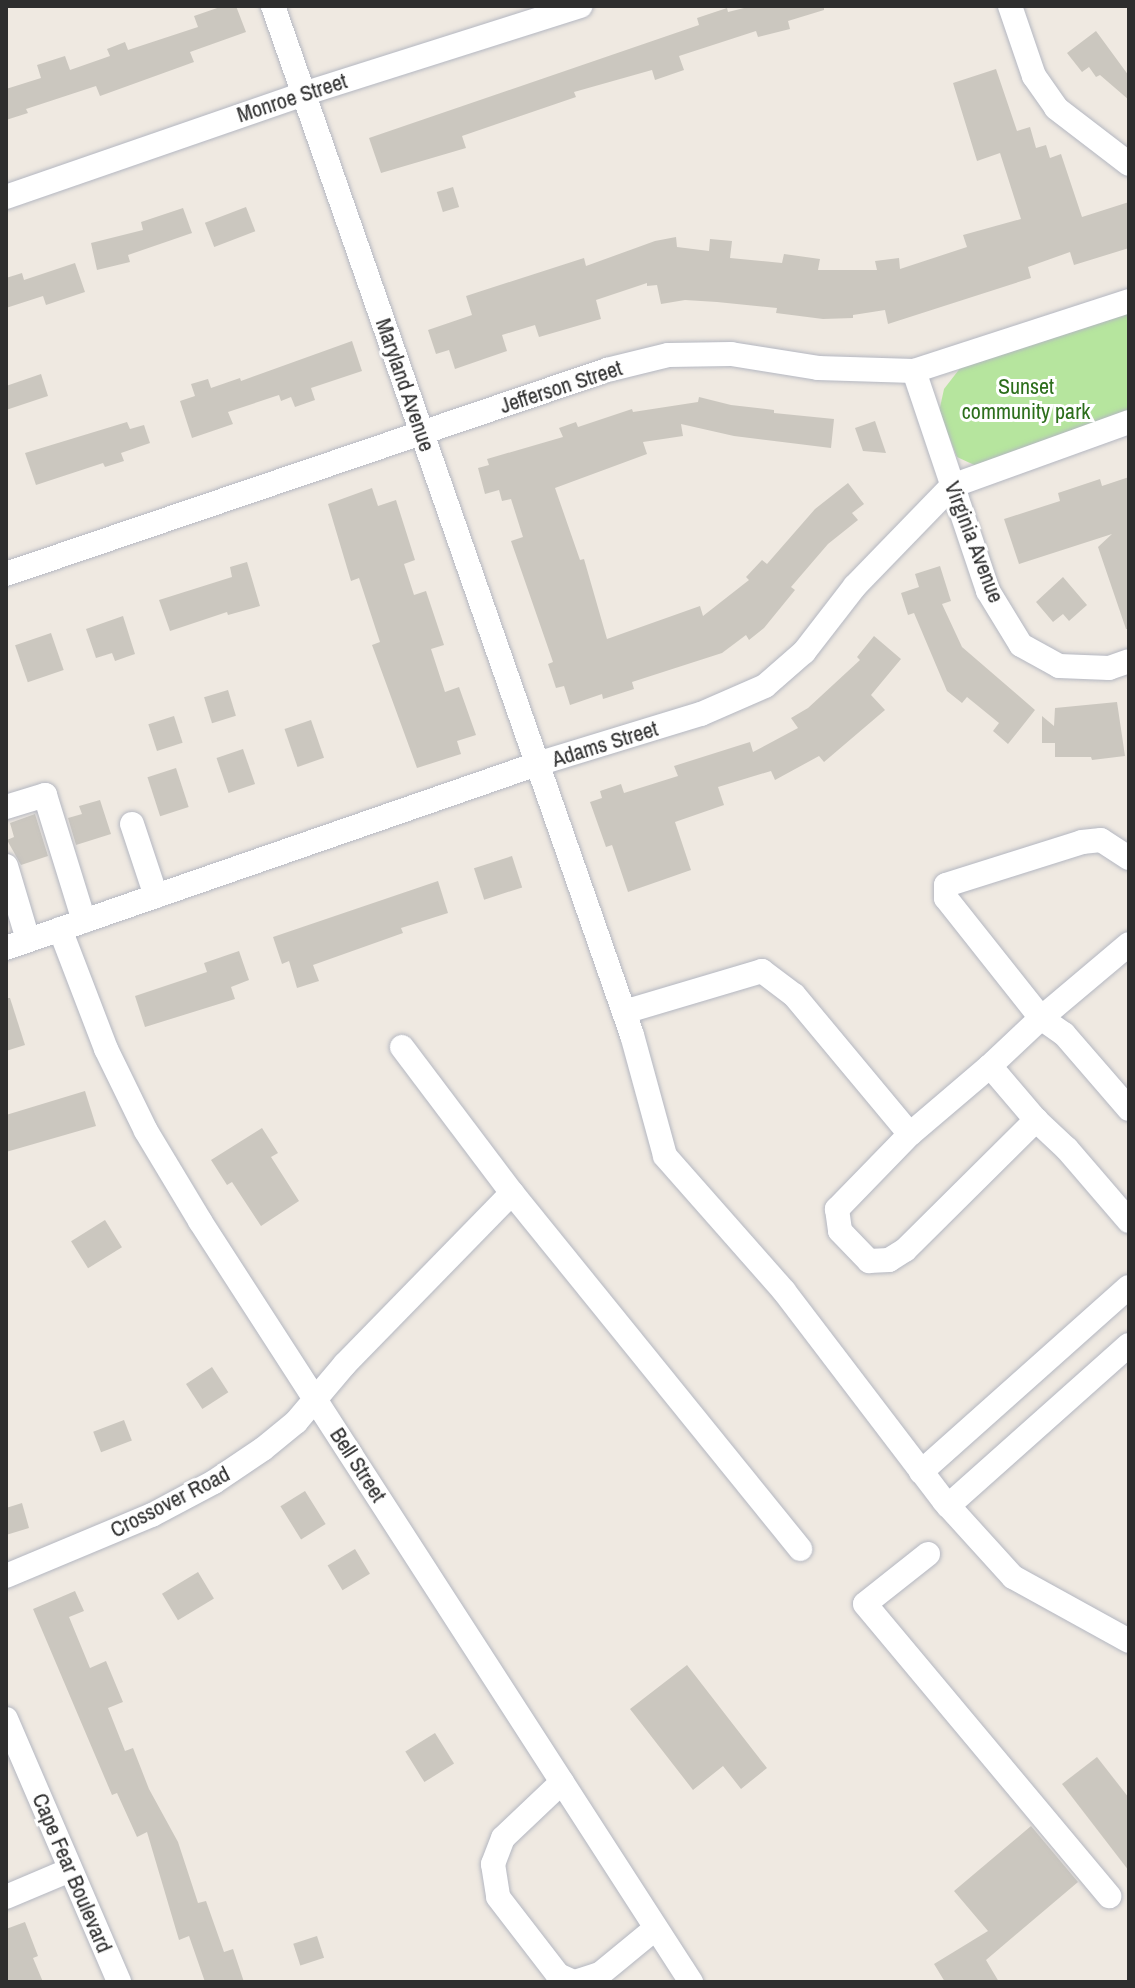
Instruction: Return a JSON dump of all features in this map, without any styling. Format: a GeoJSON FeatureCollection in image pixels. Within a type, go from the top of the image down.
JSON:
{"type":"FeatureCollection","features":[{"type":"Feature","properties":{"kind":"street","name":"Maryland Avenue"},"geometry":{"type":"LineString","coordinates":[[273,6],[624,1012],[665,1156],[784,1291],[948,1506],[1013,1577],[1129,1641]]}},
{"type":"Feature","properties":{"kind":"street","name":"Monroe Street"},"geometry":{"type":"LineString","coordinates":[[6,197],[303,94],[580,6]]}},
{"type":"Feature","properties":{"kind":"street"},"geometry":{"type":"LineString","coordinates":[[1010,6],[1034,76],[1056,108],[1129,164]]}},
{"type":"Feature","properties":{"kind":"street","name":"Jefferson Street"},"geometry":{"type":"LineString","coordinates":[[6,574],[607,370],[668,355],[731,354],[818,368],[914,371],[1129,301]]}},
{"type":"Feature","properties":{"kind":"street","name":"Virginia Avenue"},"geometry":{"type":"LineString","coordinates":[[914,371],[988,591],[1021,645],[1059,666],[1109,668],[1129,661]]}},
{"type":"Feature","properties":{"kind":"street","name":"Adams Street"},"geometry":{"type":"LineString","coordinates":[[17,944],[537,764],[701,714],[765,686],[804,652],[855,586],[952,486],[1129,422]]}},
{"type":"Feature","properties":{"kind":"street"},"geometry":{"type":"LineString","coordinates":[[6,807],[45,795],[84,921]]}},
{"type":"Feature","properties":{"kind":"street"},"geometry":{"type":"LineString","coordinates":[[132,824],[156,896]]}},
{"type":"Feature","properties":{"kind":"street"},"geometry":{"type":"LineString","coordinates":[[1129,858],[1101,840],[1082,842],[946,885],[946,898],[1041,1018],[1064,1034],[1129,1109]]}},
{"type":"Feature","properties":{"kind":"street"},"geometry":{"type":"LineString","coordinates":[[6,866],[17,944]]}},
{"type":"Feature","properties":{"kind":"street","name":"Bell Street"},"geometry":{"type":"LineString","coordinates":[[60,929],[106,1049],[146,1131],[691,1982]]}},
{"type":"Feature","properties":{"kind":"street"},"geometry":{"type":"LineString","coordinates":[[1036,1120],[905,1250],[889,1260],[869,1261],[840,1231],[837,1209],[910,1134],[1129,944]]}},
{"type":"Feature","properties":{"kind":"street"},"geometry":{"type":"LineString","coordinates":[[624,1012],[762,971],[794,995],[910,1134]]}},
{"type":"Feature","properties":{"kind":"street"},"geometry":{"type":"LineString","coordinates":[[402,1047],[512,1193],[800,1549]]}},
{"type":"Feature","properties":{"kind":"street"},"geometry":{"type":"LineString","coordinates":[[990,1066],[1129,1221]]}},
{"type":"Feature","properties":{"kind":"street","name":"Crossover Road"},"geometry":{"type":"LineString","coordinates":[[6,1576],[152,1515],[214,1482],[263,1449],[316,1400],[345,1364],[512,1193]]}},
{"type":"Feature","properties":{"kind":"street"},"geometry":{"type":"LineString","coordinates":[[921,1472],[1129,1287]]}},
{"type":"Feature","properties":{"kind":"street"},"geometry":{"type":"LineString","coordinates":[[948,1506],[1129,1345]]}},
{"type":"Feature","properties":{"kind":"street"},"geometry":{"type":"LineString","coordinates":[[928,1554],[865,1604],[1109,1896]]}},
{"type":"Feature","properties":{"kind":"street","name":"Cape Fear Boulevard"},"geometry":{"type":"LineString","coordinates":[[6,1719],[119,1982]]}},
{"type":"Feature","properties":{"kind":"street"},"geometry":{"type":"LineString","coordinates":[[562,1782],[503,1838],[493,1864],[498,1897],[558,1975],[574,1982],[600,1974],[656,1928]]}},
{"type":"Feature","properties":{"kind":"street"},"geometry":{"type":"LineString","coordinates":[[6,1897],[70,1870]]}},
{"type":"Feature","properties":{"kind":"green space","name":"Sunset community park"},"geometry":{"type":"Polygon","coordinates":[[[1129,307],[1129,417],[983,469],[957,457],[939,412],[944,389],[961,367],[1129,307]]]}},
{"type":"Feature","properties":{"kind":"building"},"geometry":{"type":"Polygon","coordinates":[[[223,6],[236,6],[246,32],[190,52],[194,62],[100,96],[96,86],[26,109],[28,113],[6,120],[6,89],[41,78],[37,65],[65,56],[70,70],[110,56],[107,49],[125,42],[128,50],[198,27],[194,16],[223,6]]]}},
{"type":"Feature","properties":{"kind":"building"},"geometry":{"type":"Polygon","coordinates":[[[752,6],[824,6],[824,10],[788,21],[790,29],[758,37],[756,31],[679,56],[684,70],[655,80],[652,70],[574,92],[576,97],[462,136],[466,148],[381,173],[369,138],[699,25],[697,18],[727,8],[728,12],[752,6]]]}},
{"type":"Feature","properties":{"kind":"building"},"geometry":{"type":"Polygon","coordinates":[[[1096,31],[1129,76],[1129,100],[1100,75],[1096,77],[1089,67],[1082,72],[1067,53],[1096,31]]]}},
{"type":"Feature","properties":{"kind":"building"},"geometry":{"type":"Polygon","coordinates":[[[996,69],[1017,131],[1030,127],[1036,148],[1046,145],[1050,158],[1061,154],[1082,217],[1129,202],[1129,248],[1074,265],[1070,252],[1028,267],[1031,278],[888,324],[885,310],[853,315],[853,318],[823,319],[776,313],[777,308],[717,302],[685,300],[661,304],[657,285],[647,286],[647,283],[596,300],[601,319],[539,337],[535,325],[502,335],[507,351],[455,369],[449,350],[436,354],[428,330],[472,315],[466,296],[584,258],[586,266],[655,241],[676,237],[677,247],[709,251],[710,239],[732,241],[730,258],[782,263],[784,254],[820,259],[818,270],[877,270],[875,261],[899,258],[900,269],[967,247],[963,235],[1021,219],[1000,153],[977,161],[953,83],[996,69]]]}},
{"type":"Feature","properties":{"kind":"building"},"geometry":{"type":"Polygon","coordinates":[[[453,187],[459,207],[443,212],[437,192],[453,187]]]}},
{"type":"Feature","properties":{"kind":"building"},"geometry":{"type":"Polygon","coordinates":[[[246,207],[255,231],[214,247],[205,223],[246,207]]]}},
{"type":"Feature","properties":{"kind":"building"},"geometry":{"type":"Polygon","coordinates":[[[183,208],[192,233],[128,255],[130,262],[97,270],[91,243],[143,230],[141,222],[183,208]]]}},
{"type":"Feature","properties":{"kind":"building"},"geometry":{"type":"Polygon","coordinates":[[[75,263],[85,292],[46,305],[43,296],[6,308],[6,278],[22,273],[24,280],[75,263]]]}},
{"type":"Feature","properties":{"kind":"building"},"geometry":{"type":"Polygon","coordinates":[[[352,341],[362,371],[311,388],[315,400],[295,407],[291,397],[281,401],[279,395],[228,412],[233,424],[192,438],[180,401],[195,396],[191,384],[208,379],[211,388],[240,378],[241,381],[352,341]]]}},
{"type":"Feature","properties":{"kind":"building"},"geometry":{"type":"Polygon","coordinates":[[[41,374],[48,396],[6,410],[6,386],[41,374]]]}},
{"type":"Feature","properties":{"kind":"building"},"geometry":{"type":"Polygon","coordinates":[[[699,397],[731,405],[774,410],[774,413],[834,419],[831,448],[734,436],[681,424],[683,436],[643,442],[647,454],[555,488],[580,560],[584,559],[607,639],[700,606],[703,616],[749,580],[746,577],[762,560],[767,564],[815,509],[848,483],[864,504],[852,513],[858,520],[828,544],[791,587],[795,590],[764,628],[749,640],[746,635],[722,653],[632,682],[634,689],[603,699],[602,694],[570,705],[564,686],[556,688],[548,664],[553,662],[511,541],[523,537],[511,499],[502,501],[499,490],[485,494],[478,468],[489,465],[487,459],[563,437],[559,428],[576,422],[578,427],[632,409],[633,412],[698,402],[699,397]]]}},
{"type":"Feature","properties":{"kind":"building"},"geometry":{"type":"Polygon","coordinates":[[[875,421],[886,453],[863,451],[855,428],[875,421]]]}},
{"type":"Feature","properties":{"kind":"building"},"geometry":{"type":"Polygon","coordinates":[[[127,422],[130,429],[144,425],[150,443],[121,453],[124,461],[105,467],[103,463],[36,485],[25,453],[127,422]]]}},
{"type":"Feature","properties":{"kind":"building"},"geometry":{"type":"Polygon","coordinates":[[[1129,477],[1129,629],[1126,629],[1098,547],[1112,534],[1019,564],[1004,519],[1060,501],[1058,493],[1100,479],[1102,486],[1129,477]]]}},
{"type":"Feature","properties":{"kind":"building"},"geometry":{"type":"Polygon","coordinates":[[[372,488],[378,506],[396,500],[415,560],[404,564],[414,595],[426,591],[444,645],[431,649],[445,692],[459,687],[476,735],[457,741],[461,754],[417,768],[372,645],[380,642],[359,578],[351,581],[328,504],[372,488]]]}},
{"type":"Feature","properties":{"kind":"building"},"geometry":{"type":"Polygon","coordinates":[[[247,562],[260,606],[228,615],[227,612],[170,631],[159,600],[232,577],[230,567],[247,562]]]}},
{"type":"Feature","properties":{"kind":"building"},"geometry":{"type":"Polygon","coordinates":[[[940,566],[951,601],[942,604],[962,647],[1035,710],[1008,744],[993,731],[999,723],[967,697],[962,703],[947,691],[914,613],[908,615],[901,593],[919,587],[915,574],[940,566]]]}},
{"type":"Feature","properties":{"kind":"building"},"geometry":{"type":"Polygon","coordinates":[[[1063,577],[1087,605],[1069,621],[1063,614],[1053,622],[1036,602],[1063,577]]]}},
{"type":"Feature","properties":{"kind":"building"},"geometry":{"type":"Polygon","coordinates":[[[123,616],[135,654],[115,661],[112,653],[96,658],[86,629],[123,616]]]}},
{"type":"Feature","properties":{"kind":"building"},"geometry":{"type":"Polygon","coordinates":[[[51,633],[64,670],[28,682],[15,645],[51,633]]]}},
{"type":"Feature","properties":{"kind":"building"},"geometry":{"type":"Polygon","coordinates":[[[874,636],[901,659],[871,695],[885,710],[824,762],[819,756],[775,780],[771,771],[718,787],[724,805],[675,822],[691,870],[628,892],[612,845],[606,847],[590,802],[602,798],[600,791],[621,784],[624,793],[678,776],[674,766],[750,742],[753,752],[798,728],[791,718],[808,708],[860,660],[857,657],[874,636]]]}},
{"type":"Feature","properties":{"kind":"building"},"geometry":{"type":"Polygon","coordinates":[[[228,690],[236,716],[212,723],[204,697],[228,690]]]}},
{"type":"Feature","properties":{"kind":"building"},"geometry":{"type":"Polygon","coordinates":[[[1117,702],[1125,756],[1092,760],[1091,757],[1055,757],[1055,743],[1042,743],[1042,716],[1054,726],[1055,708],[1117,702]]]}},
{"type":"Feature","properties":{"kind":"building"},"geometry":{"type":"Polygon","coordinates":[[[174,716],[183,743],[157,751],[148,724],[174,716]]]}},
{"type":"Feature","properties":{"kind":"building"},"geometry":{"type":"Polygon","coordinates":[[[311,720],[324,758],[298,767],[285,729],[311,720]]]}},
{"type":"Feature","properties":{"kind":"building"},"geometry":{"type":"Polygon","coordinates":[[[243,749],[255,784],[229,793],[217,758],[243,749]]]}},
{"type":"Feature","properties":{"kind":"building"},"geometry":{"type":"Polygon","coordinates":[[[176,768],[189,807],[160,816],[147,777],[176,768]]]}},
{"type":"Feature","properties":{"kind":"building"},"geometry":{"type":"Polygon","coordinates":[[[100,800],[111,834],[76,845],[68,818],[82,814],[79,806],[100,800]]]}},
{"type":"Feature","properties":{"kind":"building"},"geometry":{"type":"Polygon","coordinates":[[[35,814],[48,856],[21,865],[7,840],[14,837],[10,823],[35,814]]]}},
{"type":"Feature","properties":{"kind":"building"},"geometry":{"type":"Polygon","coordinates":[[[512,856],[522,887],[484,900],[474,868],[512,856]]]}},
{"type":"Feature","properties":{"kind":"building"},"geometry":{"type":"Polygon","coordinates":[[[438,881],[448,913],[401,928],[403,933],[313,965],[319,981],[297,988],[289,961],[282,964],[273,937],[438,881]]]}},
{"type":"Feature","properties":{"kind":"building"},"geometry":{"type":"Polygon","coordinates":[[[239,951],[249,980],[231,987],[235,999],[145,1027],[135,996],[207,972],[204,963],[239,951]]]}},
{"type":"Feature","properties":{"kind":"building"},"geometry":{"type":"Polygon","coordinates":[[[6,998],[10,998],[25,1045],[6,1051],[6,998]]]}},
{"type":"Feature","properties":{"kind":"building"},"geometry":{"type":"Polygon","coordinates":[[[85,1091],[96,1126],[6,1152],[6,1115],[85,1091]]]}},
{"type":"Feature","properties":{"kind":"building"},"geometry":{"type":"Polygon","coordinates":[[[262,1128],[278,1153],[271,1157],[299,1201],[261,1226],[232,1182],[227,1185],[211,1160],[262,1128]]]}},
{"type":"Feature","properties":{"kind":"building"},"geometry":{"type":"Polygon","coordinates":[[[105,1220],[122,1247],[88,1268],[71,1241],[105,1220]]]}},
{"type":"Feature","properties":{"kind":"building"},"geometry":{"type":"Polygon","coordinates":[[[212,1367],[228,1392],[202,1409],[186,1384],[212,1367]]]}},
{"type":"Feature","properties":{"kind":"building"},"geometry":{"type":"Polygon","coordinates":[[[124,1420],[132,1441],[101,1452],[93,1432],[124,1420]]]}},
{"type":"Feature","properties":{"kind":"building"},"geometry":{"type":"Polygon","coordinates":[[[305,1491],[326,1524],[301,1539],[280,1506],[305,1491]]]}},
{"type":"Feature","properties":{"kind":"building"},"geometry":{"type":"Polygon","coordinates":[[[22,1503],[29,1528],[6,1535],[6,1508],[22,1503]]]}},
{"type":"Feature","properties":{"kind":"building"},"geometry":{"type":"Polygon","coordinates":[[[355,1549],[370,1574],[343,1590],[328,1565],[355,1549]]]}},
{"type":"Feature","properties":{"kind":"building"},"geometry":{"type":"Polygon","coordinates":[[[198,1572],[214,1599],[178,1620],[162,1594],[198,1572]]]}},
{"type":"Feature","properties":{"kind":"building"},"geometry":{"type":"Polygon","coordinates":[[[75,1591],[84,1611],[69,1617],[90,1668],[106,1661],[123,1702],[108,1708],[125,1751],[133,1748],[149,1789],[178,1842],[198,1903],[206,1901],[224,1952],[233,1949],[244,1982],[205,1982],[189,1936],[179,1940],[147,1832],[137,1837],[117,1793],[112,1795],[33,1609],[75,1591]]]}},
{"type":"Feature","properties":{"kind":"building"},"geometry":{"type":"Polygon","coordinates":[[[687,1665],[767,1768],[741,1789],[723,1766],[693,1790],[630,1709],[687,1665]]]}},
{"type":"Feature","properties":{"kind":"building"},"geometry":{"type":"Polygon","coordinates":[[[435,1733],[454,1764],[424,1782],[405,1752],[435,1733]]]}},
{"type":"Feature","properties":{"kind":"building"},"geometry":{"type":"Polygon","coordinates":[[[1097,1757],[1129,1798],[1129,1871],[1062,1784],[1097,1757]]]}},
{"type":"Feature","properties":{"kind":"building"},"geometry":{"type":"Polygon","coordinates":[[[1031,1826],[1078,1882],[986,1960],[999,1982],[945,1982],[934,1964],[988,1931],[954,1891],[1031,1826]]]}},
{"type":"Feature","properties":{"kind":"building"},"geometry":{"type":"Polygon","coordinates":[[[25,1922],[38,1956],[33,1958],[43,1982],[6,1982],[6,1929],[25,1922]]]}},
{"type":"Feature","properties":{"kind":"building"},"geometry":{"type":"Polygon","coordinates":[[[317,1936],[324,1958],[300,1966],[293,1944],[317,1936]]]}}]}
